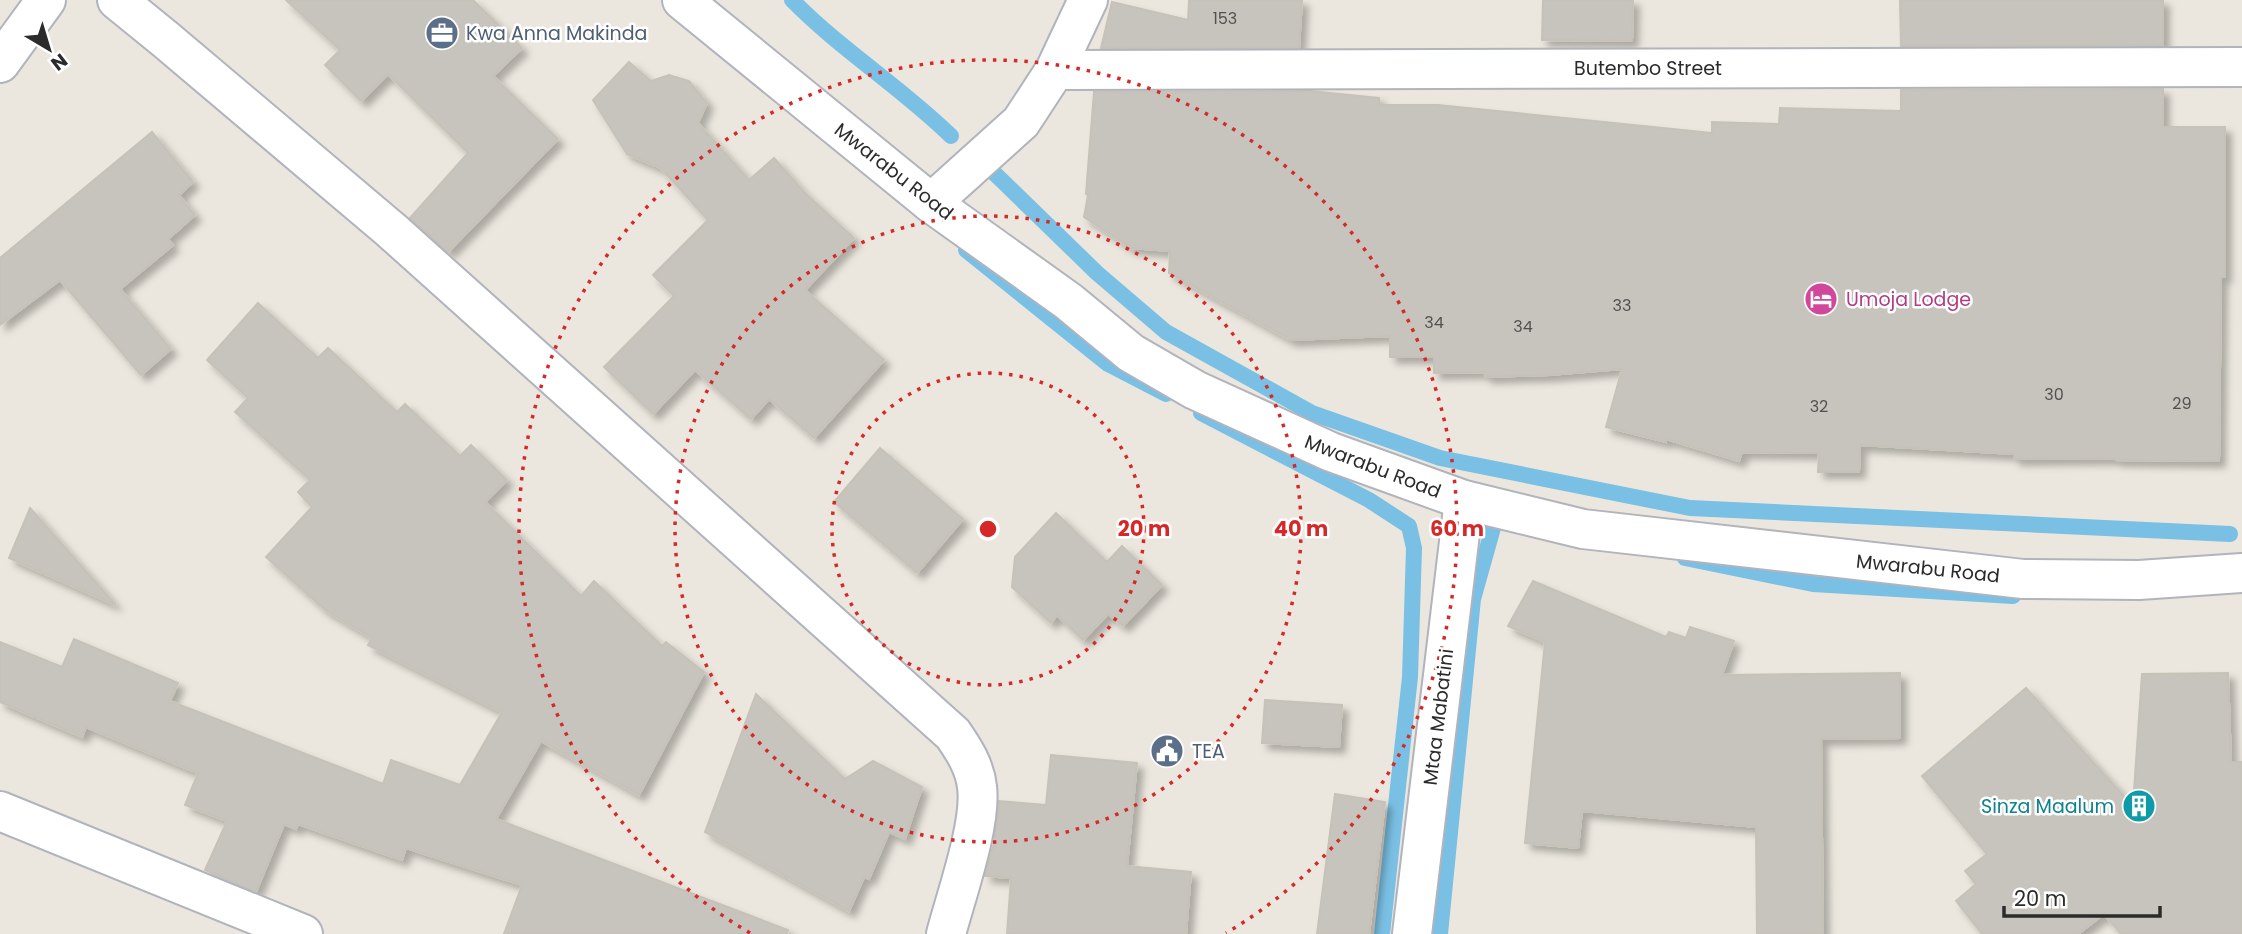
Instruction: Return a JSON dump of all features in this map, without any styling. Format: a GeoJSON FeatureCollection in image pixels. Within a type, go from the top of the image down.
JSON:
{"type":"FeatureCollection","features":[{"type":"Feature","properties":{"kind":"street"},"geometry":{"type":"LineString","coordinates":[[0,63],[46,0]]}},
{"type":"Feature","properties":{"kind":"street"},"geometry":{"type":"LineString","coordinates":[[117,0],[391,230],[953,734],[969,759],[978,787],[977,817],[946,934]]}},
{"type":"Feature","properties":{"kind":"street","name":"Mwarabu Road"},"geometry":{"type":"LineString","coordinates":[[681,0],[931,203],[1069,301],[1131,353],[1195,390],[1331,452],[1464,500],[1583,529],[2023,579],[2139,580],[2242,573]]}},
{"type":"Feature","properties":{"kind":"street"},"geometry":{"type":"LineString","coordinates":[[931,203],[1021,122],[1055,70],[1088,0]]}},
{"type":"Feature","properties":{"kind":"street","name":"Butembo Street"},"geometry":{"type":"LineString","coordinates":[[1055,70],[2242,67]]}},
{"type":"Feature","properties":{"kind":"street","name":"Mtaa Mabatini"},"geometry":{"type":"LineString","coordinates":[[1412,934],[1464,500]]}},
{"type":"Feature","properties":{"kind":"street"},"geometry":{"type":"LineString","coordinates":[[0,811],[291,932]]}},
{"type":"Feature","properties":{"kind":"building"},"geometry":{"type":"Polygon","coordinates":[[[286,0],[473,0],[522,48],[493,76],[558,139],[448,252],[410,218],[468,153],[388,74],[361,101],[325,65],[340,50],[286,0]]]}},
{"type":"Feature","properties":{"kind":"building"},"geometry":{"type":"Polygon","coordinates":[[[1189,0],[1302,0],[1299,48],[1101,48],[1112,2],[1188,20],[1189,0]]]}},
{"type":"Feature","properties":{"kind":"building"},"geometry":{"type":"Polygon","coordinates":[[[1543,0],[1633,0],[1632,41],[1542,40],[1543,0]]]}},
{"type":"Feature","properties":{"kind":"building"},"geometry":{"type":"Polygon","coordinates":[[[1900,0],[2163,0],[2163,45],[1901,46],[1900,0]]]}},
{"type":"Feature","properties":{"kind":"building"},"geometry":{"type":"Polygon","coordinates":[[[629,62],[651,81],[669,75],[689,81],[707,103],[698,123],[749,180],[774,158],[804,192],[854,238],[805,290],[884,360],[814,438],[769,399],[751,419],[695,370],[653,414],[604,367],[674,296],[653,275],[708,220],[661,168],[627,154],[593,100],[629,62]]]}},
{"type":"Feature","properties":{"kind":"building"},"geometry":{"type":"Polygon","coordinates":[[[2163,89],[2163,127],[2225,127],[2225,277],[2221,277],[2219,461],[2014,459],[2014,454],[1860,445],[1859,472],[1818,472],[1819,453],[1742,452],[1739,461],[1666,439],[1666,442],[1606,427],[1622,369],[1486,377],[1484,372],[1434,373],[1434,357],[1390,357],[1390,336],[1291,340],[1169,273],[1170,251],[1131,248],[1084,217],[1088,195],[1094,92],[1310,91],[1379,98],[1379,105],[1438,105],[1712,133],[1712,122],[1779,124],[1780,108],[1901,111],[1901,90],[2163,89]]]}},
{"type":"Feature","properties":{"kind":"building"},"geometry":{"type":"Polygon","coordinates":[[[152,132],[193,182],[179,195],[195,215],[168,239],[173,245],[120,289],[171,349],[141,375],[60,280],[0,325],[0,258],[152,132]]]}},
{"type":"Feature","properties":{"kind":"building"},"geometry":{"type":"Polygon","coordinates":[[[258,303],[318,358],[328,348],[397,412],[405,404],[460,456],[471,445],[507,480],[485,502],[581,596],[594,581],[662,646],[666,642],[704,672],[639,795],[541,741],[496,819],[788,930],[787,934],[504,934],[522,885],[406,848],[402,860],[298,824],[296,829],[284,824],[256,892],[205,870],[227,821],[185,805],[198,773],[86,727],[82,737],[0,702],[0,642],[62,667],[74,639],[178,683],[170,701],[383,784],[391,760],[460,785],[502,712],[368,645],[372,638],[325,610],[266,557],[312,507],[298,492],[310,480],[235,412],[248,398],[207,360],[258,303]]]}},
{"type":"Feature","properties":{"kind":"building"},"geometry":{"type":"Polygon","coordinates":[[[880,448],[963,519],[917,573],[834,502],[880,448]]]}},
{"type":"Feature","properties":{"kind":"building"},"geometry":{"type":"Polygon","coordinates":[[[30,508],[116,605],[9,558],[30,508]]]}},
{"type":"Feature","properties":{"kind":"building"},"geometry":{"type":"Polygon","coordinates":[[[1056,513],[1107,562],[1122,546],[1162,585],[1123,626],[1108,614],[1083,640],[1057,615],[1051,623],[1012,587],[1015,557],[1056,513]]]}},
{"type":"Feature","properties":{"kind":"building"},"geometry":{"type":"Polygon","coordinates":[[[1533,581],[1666,637],[1669,632],[1686,638],[1690,627],[1734,641],[1722,675],[1900,673],[1900,738],[1821,739],[1823,934],[1757,934],[1756,827],[1582,811],[1578,848],[1525,843],[1545,642],[1508,626],[1533,581]]]}},
{"type":"Feature","properties":{"kind":"building"},"geometry":{"type":"Polygon","coordinates":[[[2228,673],[2231,762],[2242,762],[2242,934],[2121,934],[2104,914],[2078,934],[1982,934],[1956,901],[1976,884],[1965,871],[1987,854],[1922,776],[2026,688],[2133,806],[2142,674],[2228,673]]]}},
{"type":"Feature","properties":{"kind":"building"},"geometry":{"type":"Polygon","coordinates":[[[756,694],[845,779],[873,761],[922,787],[905,839],[889,832],[869,879],[864,877],[849,911],[705,832],[756,694]]]}},
{"type":"Feature","properties":{"kind":"building"},"geometry":{"type":"Polygon","coordinates":[[[1265,700],[1342,705],[1339,747],[1262,743],[1265,700]]]}},
{"type":"Feature","properties":{"kind":"building"},"geometry":{"type":"Polygon","coordinates":[[[1051,755],[1137,763],[1127,866],[1191,872],[1186,934],[1007,934],[1011,878],[985,876],[994,843],[999,801],[1046,805],[1051,755]]]}},
{"type":"Feature","properties":{"kind":"building"},"geometry":{"type":"Polygon","coordinates":[[[1335,794],[1385,802],[1369,934],[1317,934],[1335,794]]]}},
{"type":"Feature","properties":{"kind":"waterway"},"geometry":{"type":"LineString","coordinates":[[792,0],[951,136]]}},
{"type":"Feature","properties":{"kind":"waterway"},"geometry":{"type":"LineString","coordinates":[[989,168],[1097,273],[1166,332],[1312,413],[1440,458],[1690,508],[2230,534]]}},
{"type":"Feature","properties":{"kind":"waterway"},"geometry":{"type":"LineString","coordinates":[[966,250],[1108,364],[1166,394]]}},
{"type":"Feature","properties":{"kind":"waterway"},"geometry":{"type":"LineString","coordinates":[[1201,413],[1369,500],[1409,526],[1414,548],[1410,677],[1382,934]]}},
{"type":"Feature","properties":{"kind":"waterway"},"geometry":{"type":"LineString","coordinates":[[1440,934],[1473,599],[1498,510],[1500,511]]}},
{"type":"Feature","properties":{"kind":"waterway"},"geometry":{"type":"LineString","coordinates":[[1685,558],[1813,584],[2013,596]]}},
{"type":"Feature","properties":{"kind":"place","name":"Kwa Anna Makinda"},"geometry":{"type":"Point","coordinates":[442,33]}},
{"type":"Feature","properties":{"kind":"place","name":"Umoja Lodge"},"geometry":{"type":"Point","coordinates":[1821,299]}},
{"type":"Feature","properties":{"kind":"place","name":"TEA"},"geometry":{"type":"Point","coordinates":[1167,751]}},
{"type":"Feature","properties":{"kind":"place","name":"Sinza Maalum"},"geometry":{"type":"Point","coordinates":[2139,806]}}]}
